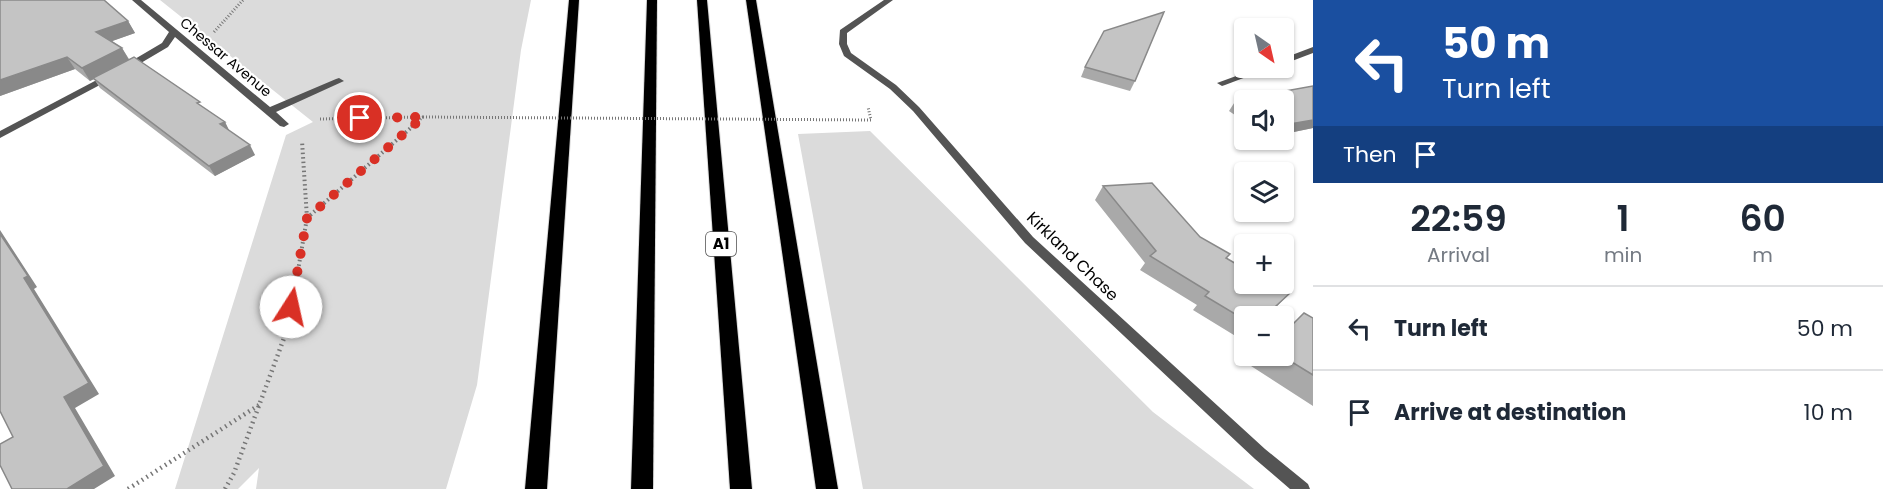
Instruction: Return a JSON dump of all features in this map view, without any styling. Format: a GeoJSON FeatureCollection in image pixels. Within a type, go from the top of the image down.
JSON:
{"type":"FeatureCollection","features":[{"type":"Feature","properties":{"kind":"highway"},"geometry":{"type":"LineString","coordinates":[[536,489],[574,0]]}},
{"type":"Feature","properties":{"kind":"highway"},"geometry":{"type":"LineString","coordinates":[[642,489],[652,0]]}},
{"type":"Feature","properties":{"kind":"highway","name":"A1"},"geometry":{"type":"LineString","coordinates":[[702,0],[741,489]]}},
{"type":"Feature","properties":{"kind":"highway"},"geometry":{"type":"LineString","coordinates":[[752,0],[827,489]]}},
{"type":"Feature","properties":{"kind":"street","name":"Chessar Avenue"},"geometry":{"type":"LineString","coordinates":[[136,0],[284,124]]}},
{"type":"Feature","properties":{"kind":"street","name":"Kirkland Chase"},"geometry":{"type":"LineString","coordinates":[[889,0],[843,32],[843,44],[847,54],[893,87],[916,109],[1029,240],[1260,454],[1302,489]]}},
{"type":"Feature","properties":{"kind":"street"},"geometry":{"type":"LineString","coordinates":[[0,135],[141,60],[165,45],[174,32]]}},
{"type":"Feature","properties":{"kind":"street"},"geometry":{"type":"LineString","coordinates":[[1294,57],[1313,50]]}},
{"type":"Feature","properties":{"kind":"street"},"geometry":{"type":"LineString","coordinates":[[1222,83],[1236,78]]}},
{"type":"Feature","properties":{"kind":"street","name":"Chessar Avenue"},"geometry":{"type":"LineString","coordinates":[[270,111],[339,81]]}},
{"type":"Feature","properties":{"kind":"path"},"geometry":{"type":"LineString","coordinates":[[197,51],[243,0]]}},
{"type":"Feature","properties":{"kind":"path"},"geometry":{"type":"LineString","coordinates":[[318,119],[423,117],[872,120],[868,106]]}},
{"type":"Feature","properties":{"kind":"path"},"geometry":{"type":"LineString","coordinates":[[307,218],[423,117]]}},
{"type":"Feature","properties":{"kind":"path"},"geometry":{"type":"LineString","coordinates":[[225,489],[234,473],[287,330],[307,218],[302,134],[284,124]]}},
{"type":"Feature","properties":{"kind":"path"},"geometry":{"type":"LineString","coordinates":[[128,489],[259,405]]}},
{"type":"Feature","properties":{"kind":"shaded area"},"geometry":{"type":"Polygon","coordinates":[[[160,0],[531,0],[521,50],[477,385],[446,489],[256,489],[259,468],[238,489],[175,489],[286,135],[313,122],[160,0]]]}},
{"type":"Feature","properties":{"kind":"shaded area"},"geometry":{"type":"Polygon","coordinates":[[[870,131],[1153,412],[1254,489],[863,489],[798,134],[870,131]]]}},
{"type":"Feature","properties":{"kind":"building"},"geometry":{"type":"Polygon","coordinates":[[[0,0],[104,0],[128,21],[96,32],[122,48],[82,68],[67,57],[0,80],[0,0]]]}},
{"type":"Feature","properties":{"kind":"building"},"geometry":{"type":"Polygon","coordinates":[[[1164,12],[1135,81],[1085,67],[1104,31],[1164,12]]]}},
{"type":"Feature","properties":{"kind":"building"},"geometry":{"type":"Polygon","coordinates":[[[134,57],[200,102],[197,103],[225,122],[220,124],[250,145],[209,166],[93,78],[134,57]]]}},
{"type":"Feature","properties":{"kind":"building"},"geometry":{"type":"Polygon","coordinates":[[[1313,86],[1313,120],[1294,123],[1294,90],[1291,90],[1313,86]]]}},
{"type":"Feature","properties":{"kind":"building"},"geometry":{"type":"Polygon","coordinates":[[[1152,183],[1200,237],[1230,254],[1226,258],[1234,263],[1234,294],[1289,294],[1276,306],[1234,306],[1234,313],[1205,296],[1209,292],[1150,256],[1156,251],[1103,186],[1152,183]]]}},
{"type":"Feature","properties":{"kind":"building"},"geometry":{"type":"Polygon","coordinates":[[[0,234],[28,276],[24,278],[89,383],[64,397],[104,466],[67,489],[12,489],[0,465],[0,444],[13,437],[0,411],[0,234]]]}},
{"type":"Feature","properties":{"kind":"building"},"geometry":{"type":"Polygon","coordinates":[[[1304,313],[1313,318],[1313,375],[1294,363],[1294,323],[1304,313]]]}},
{"type":"Feature","properties":{"kind":"route"},"geometry":{"type":"LineString","coordinates":[[291,307],[307,218],[423,117],[360,118]]}}]}
